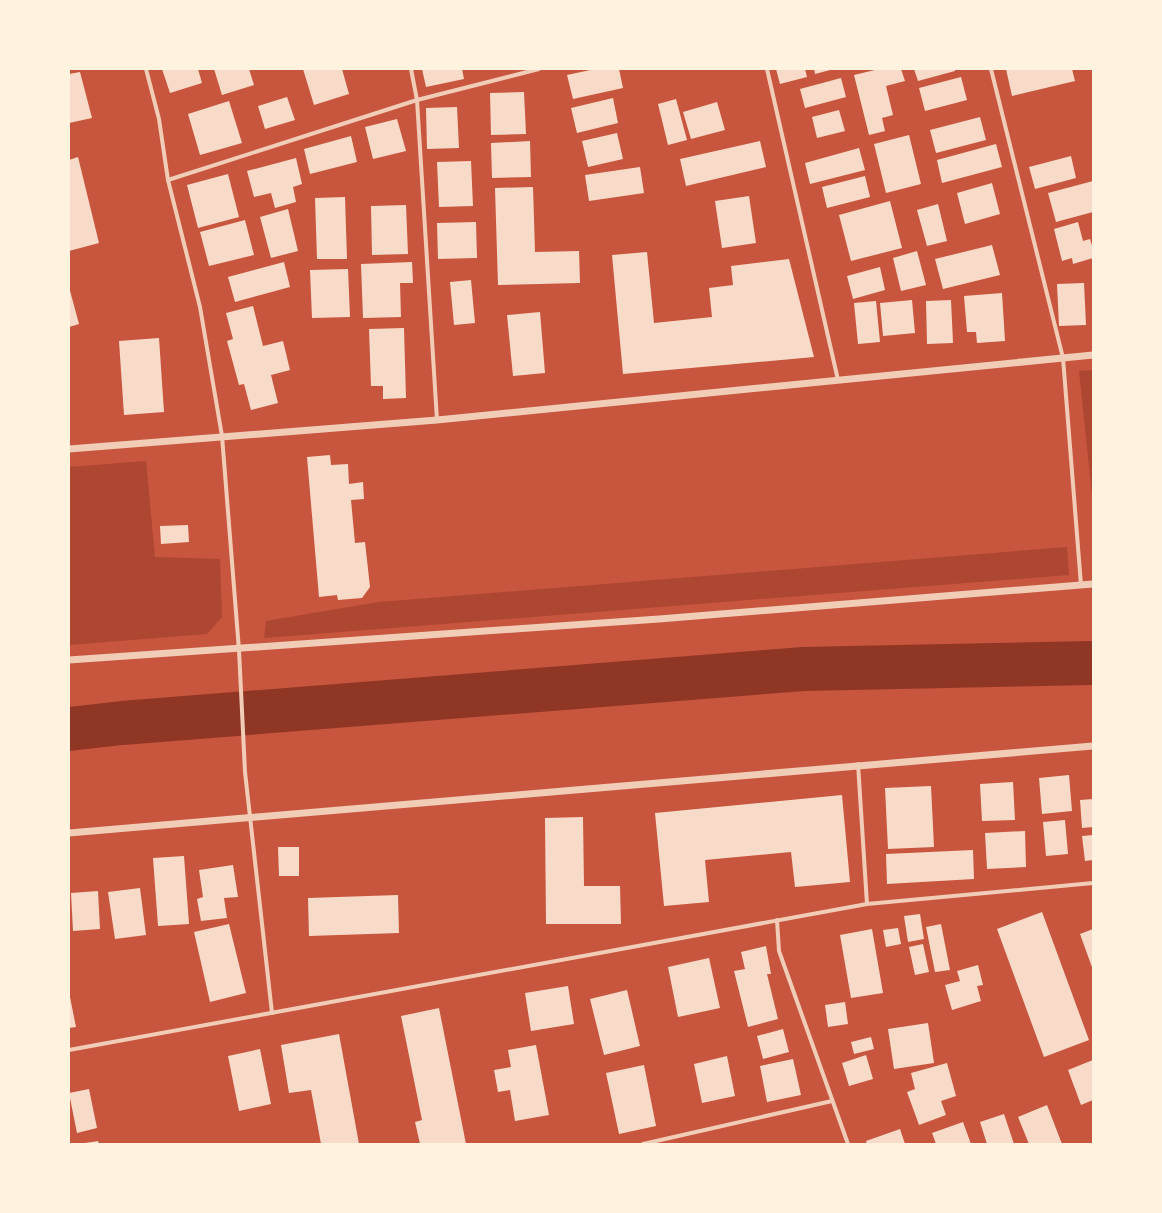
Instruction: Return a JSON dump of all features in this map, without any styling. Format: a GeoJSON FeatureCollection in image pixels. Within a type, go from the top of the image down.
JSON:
{"type":"FeatureCollection","features":[{"type":"Feature","properties":{"kind":"street"},"geometry":{"type":"LineString","coordinates":[[146,69],[159,119],[168,180],[200,307],[222,436],[240,661],[245,772],[272,1013]]}},
{"type":"Feature","properties":{"kind":"street"},"geometry":{"type":"LineString","coordinates":[[411,69],[417,100],[437,420]]}},
{"type":"Feature","properties":{"kind":"street"},"geometry":{"type":"LineString","coordinates":[[168,180],[417,100],[539,69]]}},
{"type":"Feature","properties":{"kind":"street"},"geometry":{"type":"LineString","coordinates":[[767,69],[838,380]]}},
{"type":"Feature","properties":{"kind":"street"},"geometry":{"type":"LineString","coordinates":[[991,69],[1063,358],[1081,585]]}},
{"type":"Feature","properties":{"kind":"street"},"geometry":{"type":"LineString","coordinates":[[69,449],[437,420],[1093,355]]}},
{"type":"Feature","properties":{"kind":"street"},"geometry":{"type":"LineString","coordinates":[[69,660],[652,620],[1093,584]]}},
{"type":"Feature","properties":{"kind":"street"},"geometry":{"type":"LineString","coordinates":[[69,833],[250,819],[858,764],[1093,746]]}},
{"type":"Feature","properties":{"kind":"street"},"geometry":{"type":"LineString","coordinates":[[858,764],[867,904]]}},
{"type":"Feature","properties":{"kind":"street"},"geometry":{"type":"LineString","coordinates":[[69,1050],[867,904],[1093,883]]}},
{"type":"Feature","properties":{"kind":"street"},"geometry":{"type":"LineString","coordinates":[[777,920],[779,951],[848,1144]]}},
{"type":"Feature","properties":{"kind":"street"},"geometry":{"type":"LineString","coordinates":[[643,1144],[832,1101]]}},
{"type":"Feature","properties":{"kind":"shaded area"},"geometry":{"type":"Polygon","coordinates":[[[1093,370],[1093,504],[1079,371],[1093,370]]]}},
{"type":"Feature","properties":{"kind":"shaded area"},"geometry":{"type":"Polygon","coordinates":[[[146,461],[155,557],[220,559],[222,617],[207,634],[69,645],[69,467],[146,461]]]}},
{"type":"Feature","properties":{"kind":"shaded area"},"geometry":{"type":"Polygon","coordinates":[[[1067,547],[1069,575],[264,638],[266,621],[379,602],[1067,547]]]}},
{"type":"Feature","properties":{"kind":"building"},"geometry":{"type":"Polygon","coordinates":[[[162,69],[198,69],[202,83],[170,93],[162,69]]]}},
{"type":"Feature","properties":{"kind":"building"},"geometry":{"type":"Polygon","coordinates":[[[214,69],[249,69],[254,85],[222,95],[214,69]]]}},
{"type":"Feature","properties":{"kind":"building"},"geometry":{"type":"Polygon","coordinates":[[[303,69],[342,69],[349,94],[314,105],[303,69]]]}},
{"type":"Feature","properties":{"kind":"building"},"geometry":{"type":"Polygon","coordinates":[[[422,69],[462,69],[464,79],[426,87],[422,69]]]}},
{"type":"Feature","properties":{"kind":"building"},"geometry":{"type":"Polygon","coordinates":[[[595,69],[619,69],[623,88],[573,99],[567,75],[595,69]]]}},
{"type":"Feature","properties":{"kind":"building"},"geometry":{"type":"Polygon","coordinates":[[[776,69],[805,69],[807,77],[780,84],[776,69]]]}},
{"type":"Feature","properties":{"kind":"building"},"geometry":{"type":"Polygon","coordinates":[[[814,69],[834,69],[815,74],[814,69]]]}},
{"type":"Feature","properties":{"kind":"building"},"geometry":{"type":"Polygon","coordinates":[[[879,69],[901,69],[905,81],[886,86],[893,115],[882,118],[885,131],[869,135],[854,75],[879,69]]]}},
{"type":"Feature","properties":{"kind":"building"},"geometry":{"type":"Polygon","coordinates":[[[914,69],[955,69],[955,71],[918,81],[914,69]]]}},
{"type":"Feature","properties":{"kind":"building"},"geometry":{"type":"Polygon","coordinates":[[[1006,69],[1072,69],[1075,81],[1012,96],[1006,69]]]}},
{"type":"Feature","properties":{"kind":"building"},"geometry":{"type":"Polygon","coordinates":[[[80,72],[92,118],[69,123],[69,74],[80,72]]]}},
{"type":"Feature","properties":{"kind":"building"},"geometry":{"type":"Polygon","coordinates":[[[961,77],[967,100],[925,111],[919,88],[961,77]]]}},
{"type":"Feature","properties":{"kind":"building"},"geometry":{"type":"Polygon","coordinates":[[[841,78],[846,97],[805,108],[800,89],[841,78]]]}},
{"type":"Feature","properties":{"kind":"building"},"geometry":{"type":"Polygon","coordinates":[[[524,92],[526,134],[491,135],[490,93],[524,92]]]}},
{"type":"Feature","properties":{"kind":"building"},"geometry":{"type":"Polygon","coordinates":[[[287,97],[295,120],[265,129],[258,106],[287,97]]]}},
{"type":"Feature","properties":{"kind":"building"},"geometry":{"type":"Polygon","coordinates":[[[613,98],[618,123],[577,133],[571,108],[613,98]]]}},
{"type":"Feature","properties":{"kind":"building"},"geometry":{"type":"Polygon","coordinates":[[[676,99],[687,140],[668,145],[658,104],[676,99]]]}},
{"type":"Feature","properties":{"kind":"building"},"geometry":{"type":"Polygon","coordinates":[[[229,101],[242,143],[200,155],[188,114],[229,101]]]}},
{"type":"Feature","properties":{"kind":"building"},"geometry":{"type":"Polygon","coordinates":[[[717,102],[725,130],[691,139],[683,112],[717,102]]]}},
{"type":"Feature","properties":{"kind":"building"},"geometry":{"type":"Polygon","coordinates":[[[457,107],[459,148],[427,149],[426,108],[457,107]]]}},
{"type":"Feature","properties":{"kind":"building"},"geometry":{"type":"Polygon","coordinates":[[[839,110],[845,131],[817,138],[812,117],[839,110]]]}},
{"type":"Feature","properties":{"kind":"building"},"geometry":{"type":"Polygon","coordinates":[[[980,117],[986,140],[936,153],[930,130],[980,117]]]}},
{"type":"Feature","properties":{"kind":"building"},"geometry":{"type":"Polygon","coordinates":[[[397,119],[406,151],[373,159],[365,127],[397,119]]]}},
{"type":"Feature","properties":{"kind":"building"},"geometry":{"type":"Polygon","coordinates":[[[617,133],[623,159],[588,167],[582,141],[617,133]]]}},
{"type":"Feature","properties":{"kind":"building"},"geometry":{"type":"Polygon","coordinates":[[[909,135],[921,184],[886,193],[874,144],[909,135]]]}},
{"type":"Feature","properties":{"kind":"building"},"geometry":{"type":"Polygon","coordinates":[[[351,136],[357,162],[310,174],[304,149],[351,136]]]}},
{"type":"Feature","properties":{"kind":"building"},"geometry":{"type":"Polygon","coordinates":[[[530,141],[531,177],[492,178],[491,143],[530,141]]]}},
{"type":"Feature","properties":{"kind":"building"},"geometry":{"type":"Polygon","coordinates":[[[760,141],[766,167],[686,186],[680,159],[760,141]]]}},
{"type":"Feature","properties":{"kind":"building"},"geometry":{"type":"Polygon","coordinates":[[[996,144],[1002,167],[942,183],[937,160],[996,144]]]}},
{"type":"Feature","properties":{"kind":"building"},"geometry":{"type":"Polygon","coordinates":[[[859,148],[865,170],[810,184],[805,163],[859,148]]]}},
{"type":"Feature","properties":{"kind":"building"},"geometry":{"type":"Polygon","coordinates":[[[1071,156],[1076,178],[1035,189],[1029,167],[1071,156]]]}},
{"type":"Feature","properties":{"kind":"building"},"geometry":{"type":"Polygon","coordinates":[[[78,157],[99,243],[69,251],[69,160],[78,157]]]}},
{"type":"Feature","properties":{"kind":"building"},"geometry":{"type":"Polygon","coordinates":[[[296,158],[302,184],[293,187],[296,202],[275,208],[271,193],[254,197],[247,171],[296,158]]]}},
{"type":"Feature","properties":{"kind":"building"},"geometry":{"type":"Polygon","coordinates":[[[471,161],[473,206],[439,207],[437,162],[471,161]]]}},
{"type":"Feature","properties":{"kind":"building"},"geometry":{"type":"Polygon","coordinates":[[[640,167],[644,193],[589,201],[585,175],[640,167]]]}},
{"type":"Feature","properties":{"kind":"building"},"geometry":{"type":"Polygon","coordinates":[[[228,174],[239,217],[198,228],[187,185],[228,174]]]}},
{"type":"Feature","properties":{"kind":"building"},"geometry":{"type":"Polygon","coordinates":[[[865,176],[870,197],[827,208],[822,187],[865,176]]]}},
{"type":"Feature","properties":{"kind":"building"},"geometry":{"type":"Polygon","coordinates":[[[1093,181],[1093,212],[1056,222],[1048,193],[1093,181]]]}},
{"type":"Feature","properties":{"kind":"building"},"geometry":{"type":"Polygon","coordinates":[[[992,183],[1000,214],[965,224],[957,193],[992,183]]]}},
{"type":"Feature","properties":{"kind":"building"},"geometry":{"type":"Polygon","coordinates":[[[533,187],[535,252],[579,251],[580,283],[498,285],[495,188],[533,187]]]}},
{"type":"Feature","properties":{"kind":"building"},"geometry":{"type":"Polygon","coordinates":[[[749,196],[756,243],[722,248],[715,201],[749,196]]]}},
{"type":"Feature","properties":{"kind":"building"},"geometry":{"type":"Polygon","coordinates":[[[345,197],[347,259],[317,259],[315,198],[345,197]]]}},
{"type":"Feature","properties":{"kind":"building"},"geometry":{"type":"Polygon","coordinates":[[[890,201],[902,248],[851,261],[839,215],[890,201]]]}},
{"type":"Feature","properties":{"kind":"building"},"geometry":{"type":"Polygon","coordinates":[[[938,204],[947,241],[927,246],[917,210],[938,204]]]}},
{"type":"Feature","properties":{"kind":"building"},"geometry":{"type":"Polygon","coordinates":[[[406,205],[408,254],[372,255],[371,206],[406,205]]]}},
{"type":"Feature","properties":{"kind":"building"},"geometry":{"type":"Polygon","coordinates":[[[288,209],[298,251],[271,258],[260,217],[288,209]]]}},
{"type":"Feature","properties":{"kind":"building"},"geometry":{"type":"Polygon","coordinates":[[[245,220],[254,255],[209,266],[200,232],[245,220]]]}},
{"type":"Feature","properties":{"kind":"building"},"geometry":{"type":"Polygon","coordinates":[[[476,222],[477,258],[438,259],[437,223],[476,222]]]}},
{"type":"Feature","properties":{"kind":"building"},"geometry":{"type":"Polygon","coordinates":[[[1078,222],[1083,241],[1090,239],[1093,249],[1093,258],[1073,264],[1072,258],[1062,261],[1054,229],[1078,222]]]}},
{"type":"Feature","properties":{"kind":"building"},"geometry":{"type":"Polygon","coordinates":[[[992,245],[1000,275],[943,289],[935,259],[992,245]]]}},
{"type":"Feature","properties":{"kind":"building"},"geometry":{"type":"Polygon","coordinates":[[[917,251],[926,285],[901,291],[893,258],[917,251]]]}},
{"type":"Feature","properties":{"kind":"building"},"geometry":{"type":"Polygon","coordinates":[[[647,252],[654,323],[712,317],[709,288],[733,285],[731,266],[789,259],[814,357],[623,374],[612,255],[647,252]]]}},
{"type":"Feature","properties":{"kind":"building"},"geometry":{"type":"Polygon","coordinates":[[[284,262],[290,287],[235,302],[228,277],[284,262]]]}},
{"type":"Feature","properties":{"kind":"building"},"geometry":{"type":"Polygon","coordinates":[[[412,262],[413,283],[400,283],[401,317],[363,318],[361,264],[412,262]]]}},
{"type":"Feature","properties":{"kind":"building"},"geometry":{"type":"Polygon","coordinates":[[[880,267],[885,290],[853,299],[847,276],[880,267]]]}},
{"type":"Feature","properties":{"kind":"building"},"geometry":{"type":"Polygon","coordinates":[[[348,269],[350,317],[312,318],[310,270],[348,269]]]}},
{"type":"Feature","properties":{"kind":"building"},"geometry":{"type":"Polygon","coordinates":[[[471,280],[475,323],[454,325],[450,282],[471,280]]]}},
{"type":"Feature","properties":{"kind":"building"},"geometry":{"type":"Polygon","coordinates":[[[1084,283],[1086,325],[1059,326],[1057,284],[1084,283]]]}},
{"type":"Feature","properties":{"kind":"building"},"geometry":{"type":"Polygon","coordinates":[[[69,287],[79,324],[69,327],[69,287]]]}},
{"type":"Feature","properties":{"kind":"building"},"geometry":{"type":"Polygon","coordinates":[[[1002,293],[1005,341],[977,343],[976,332],[967,332],[964,296],[1002,293]]]}},
{"type":"Feature","properties":{"kind":"building"},"geometry":{"type":"Polygon","coordinates":[[[912,300],[915,333],[883,336],[880,303],[912,300]]]}},
{"type":"Feature","properties":{"kind":"building"},"geometry":{"type":"Polygon","coordinates":[[[951,300],[953,343],[927,344],[926,301],[951,300]]]}},
{"type":"Feature","properties":{"kind":"building"},"geometry":{"type":"Polygon","coordinates":[[[876,301],[880,342],[858,344],[854,303],[876,301]]]}},
{"type":"Feature","properties":{"kind":"building"},"geometry":{"type":"Polygon","coordinates":[[[253,306],[263,346],[283,341],[290,370],[271,375],[278,403],[251,410],[244,384],[239,385],[227,341],[233,339],[226,313],[253,306]]]}},
{"type":"Feature","properties":{"kind":"building"},"geometry":{"type":"Polygon","coordinates":[[[540,312],[545,373],[513,376],[507,315],[540,312]]]}},
{"type":"Feature","properties":{"kind":"building"},"geometry":{"type":"Polygon","coordinates":[[[404,328],[406,398],[383,399],[383,386],[371,386],[369,329],[404,328]]]}},
{"type":"Feature","properties":{"kind":"building"},"geometry":{"type":"Polygon","coordinates":[[[159,338],[164,412],[124,415],[119,341],[159,338]]]}},
{"type":"Feature","properties":{"kind":"building"},"geometry":{"type":"Polygon","coordinates":[[[330,455],[331,465],[348,464],[349,484],[363,482],[364,499],[351,500],[355,543],[365,542],[370,587],[362,598],[338,600],[337,595],[319,597],[307,457],[330,455]]]}},
{"type":"Feature","properties":{"kind":"building"},"geometry":{"type":"Polygon","coordinates":[[[188,525],[189,542],[161,544],[160,526],[188,525]]]}},
{"type":"Feature","properties":{"kind":"building"},"geometry":{"type":"Polygon","coordinates":[[[1069,775],[1072,811],[1042,814],[1039,778],[1069,775]]]}},
{"type":"Feature","properties":{"kind":"building"},"geometry":{"type":"Polygon","coordinates":[[[1013,782],[1015,820],[982,821],[980,784],[1013,782]]]}},
{"type":"Feature","properties":{"kind":"building"},"geometry":{"type":"Polygon","coordinates":[[[931,786],[934,847],[888,849],[885,788],[931,786]]]}},
{"type":"Feature","properties":{"kind":"building"},"geometry":{"type":"Polygon","coordinates":[[[842,795],[850,882],[795,887],[791,852],[705,860],[709,902],[664,906],[655,813],[842,795]]]}},
{"type":"Feature","properties":{"kind":"building"},"geometry":{"type":"Polygon","coordinates":[[[1093,799],[1093,827],[1082,828],[1080,800],[1093,799]]]}},
{"type":"Feature","properties":{"kind":"building"},"geometry":{"type":"Polygon","coordinates":[[[583,817],[584,886],[620,886],[621,924],[546,924],[545,818],[583,817]]]}},
{"type":"Feature","properties":{"kind":"building"},"geometry":{"type":"Polygon","coordinates":[[[1065,820],[1068,854],[1046,856],[1043,822],[1065,820]]]}},
{"type":"Feature","properties":{"kind":"building"},"geometry":{"type":"Polygon","coordinates":[[[1025,831],[1026,867],[987,869],[985,833],[1025,831]]]}},
{"type":"Feature","properties":{"kind":"building"},"geometry":{"type":"Polygon","coordinates":[[[1093,835],[1093,860],[1085,861],[1082,836],[1093,835]]]}},
{"type":"Feature","properties":{"kind":"building"},"geometry":{"type":"Polygon","coordinates":[[[278,847],[299,847],[299,876],[279,876],[278,847]]]}},
{"type":"Feature","properties":{"kind":"building"},"geometry":{"type":"Polygon","coordinates":[[[973,850],[974,879],[887,884],[886,854],[973,850]]]}},
{"type":"Feature","properties":{"kind":"building"},"geometry":{"type":"Polygon","coordinates":[[[184,856],[189,924],[158,926],[153,858],[184,856]]]}},
{"type":"Feature","properties":{"kind":"building"},"geometry":{"type":"Polygon","coordinates":[[[233,865],[238,897],[224,898],[227,918],[201,921],[197,899],[203,897],[199,870],[233,865]]]}},
{"type":"Feature","properties":{"kind":"building"},"geometry":{"type":"Polygon","coordinates":[[[140,888],[146,935],[115,939],[108,892],[140,888]]]}},
{"type":"Feature","properties":{"kind":"building"},"geometry":{"type":"Polygon","coordinates":[[[98,891],[100,929],[73,931],[71,893],[98,891]]]}},
{"type":"Feature","properties":{"kind":"building"},"geometry":{"type":"Polygon","coordinates":[[[398,895],[399,933],[309,936],[308,898],[398,895]]]}},
{"type":"Feature","properties":{"kind":"building"},"geometry":{"type":"Polygon","coordinates":[[[1042,912],[1089,1040],[1044,1057],[997,929],[1042,912]]]}},
{"type":"Feature","properties":{"kind":"building"},"geometry":{"type":"Polygon","coordinates":[[[920,914],[924,939],[908,942],[904,916],[920,914]]]}},
{"type":"Feature","properties":{"kind":"building"},"geometry":{"type":"Polygon","coordinates":[[[229,924],[246,993],[210,1002],[194,932],[229,924]]]}},
{"type":"Feature","properties":{"kind":"building"},"geometry":{"type":"Polygon","coordinates":[[[941,924],[950,970],[935,972],[926,927],[941,924]]]}},
{"type":"Feature","properties":{"kind":"building"},"geometry":{"type":"Polygon","coordinates":[[[898,928],[901,944],[886,947],[883,930],[898,928]]]}},
{"type":"Feature","properties":{"kind":"building"},"geometry":{"type":"Polygon","coordinates":[[[872,929],[883,993],[851,998],[840,935],[872,929]]]}},
{"type":"Feature","properties":{"kind":"building"},"geometry":{"type":"Polygon","coordinates":[[[1093,929],[1093,970],[1080,934],[1093,929]]]}},
{"type":"Feature","properties":{"kind":"building"},"geometry":{"type":"Polygon","coordinates":[[[923,944],[929,972],[915,975],[909,947],[923,944]]]}},
{"type":"Feature","properties":{"kind":"building"},"geometry":{"type":"Polygon","coordinates":[[[766,946],[771,974],[767,974],[778,1019],[748,1027],[734,971],[745,969],[741,952],[766,946]]]}},
{"type":"Feature","properties":{"kind":"building"},"geometry":{"type":"Polygon","coordinates":[[[709,958],[720,1008],[678,1017],[668,967],[709,958]]]}},
{"type":"Feature","properties":{"kind":"building"},"geometry":{"type":"Polygon","coordinates":[[[978,965],[983,985],[977,986],[981,1001],[952,1010],[945,985],[960,981],[957,971],[978,965]]]}},
{"type":"Feature","properties":{"kind":"building"},"geometry":{"type":"Polygon","coordinates":[[[568,986],[574,1024],[531,1031],[525,993],[568,986]]]}},
{"type":"Feature","properties":{"kind":"building"},"geometry":{"type":"Polygon","coordinates":[[[627,990],[640,1046],[604,1055],[590,999],[627,990]]]}},
{"type":"Feature","properties":{"kind":"building"},"geometry":{"type":"Polygon","coordinates":[[[69,992],[76,1027],[69,1028],[69,992]]]}},
{"type":"Feature","properties":{"kind":"building"},"geometry":{"type":"Polygon","coordinates":[[[845,1002],[848,1024],[828,1027],[825,1005],[845,1002]]]}},
{"type":"Feature","properties":{"kind":"building"},"geometry":{"type":"Polygon","coordinates":[[[439,1008],[466,1144],[420,1144],[415,1122],[422,1120],[401,1016],[439,1008]]]}},
{"type":"Feature","properties":{"kind":"building"},"geometry":{"type":"Polygon","coordinates":[[[928,1023],[934,1063],[894,1069],[888,1029],[928,1023]]]}},
{"type":"Feature","properties":{"kind":"building"},"geometry":{"type":"Polygon","coordinates":[[[783,1029],[789,1052],[763,1059],[757,1036],[783,1029]]]}},
{"type":"Feature","properties":{"kind":"building"},"geometry":{"type":"Polygon","coordinates":[[[339,1034],[359,1144],[321,1144],[311,1090],[289,1093],[281,1045],[339,1034]]]}},
{"type":"Feature","properties":{"kind":"building"},"geometry":{"type":"Polygon","coordinates":[[[871,1037],[874,1049],[854,1054],[851,1042],[871,1037]]]}},
{"type":"Feature","properties":{"kind":"building"},"geometry":{"type":"Polygon","coordinates":[[[536,1045],[549,1115],[515,1121],[510,1090],[498,1092],[494,1070],[511,1067],[508,1050],[536,1045]]]}},
{"type":"Feature","properties":{"kind":"building"},"geometry":{"type":"Polygon","coordinates":[[[260,1049],[271,1104],[239,1111],[228,1056],[260,1049]]]}},
{"type":"Feature","properties":{"kind":"building"},"geometry":{"type":"Polygon","coordinates":[[[866,1055],[873,1079],[849,1086],[842,1063],[866,1055]]]}},
{"type":"Feature","properties":{"kind":"building"},"geometry":{"type":"Polygon","coordinates":[[[727,1056],[735,1096],[702,1103],[694,1064],[727,1056]]]}},
{"type":"Feature","properties":{"kind":"building"},"geometry":{"type":"Polygon","coordinates":[[[793,1059],[801,1095],[767,1102],[760,1066],[793,1059]]]}},
{"type":"Feature","properties":{"kind":"building"},"geometry":{"type":"Polygon","coordinates":[[[1093,1060],[1093,1100],[1081,1105],[1068,1070],[1093,1060]]]}},
{"type":"Feature","properties":{"kind":"building"},"geometry":{"type":"Polygon","coordinates":[[[947,1063],[956,1096],[941,1101],[946,1115],[919,1125],[907,1092],[915,1089],[911,1073],[947,1063]]]}},
{"type":"Feature","properties":{"kind":"building"},"geometry":{"type":"Polygon","coordinates":[[[644,1065],[656,1126],[619,1134],[606,1073],[644,1065]]]}},
{"type":"Feature","properties":{"kind":"building"},"geometry":{"type":"Polygon","coordinates":[[[89,1089],[97,1128],[77,1133],[69,1093],[89,1089]]]}},
{"type":"Feature","properties":{"kind":"building"},"geometry":{"type":"Polygon","coordinates":[[[1047,1105],[1062,1144],[1029,1144],[1018,1117],[1047,1105]]]}},
{"type":"Feature","properties":{"kind":"building"},"geometry":{"type":"Polygon","coordinates":[[[1004,1114],[1014,1144],[987,1144],[980,1122],[1004,1114]]]}},
{"type":"Feature","properties":{"kind":"building"},"geometry":{"type":"Polygon","coordinates":[[[963,1122],[971,1144],[936,1144],[932,1133],[963,1122]]]}},
{"type":"Feature","properties":{"kind":"building"},"geometry":{"type":"Polygon","coordinates":[[[900,1129],[905,1144],[867,1144],[866,1141],[900,1129]]]}},
{"type":"Feature","properties":{"kind":"building"},"geometry":{"type":"Polygon","coordinates":[[[98,1141],[99,1144],[85,1144],[85,1143],[98,1141]]]}},
{"type":"Feature","properties":{"kind":"waterway"},"geometry":{"type":"LineString","coordinates":[[69,729],[122,723],[803,669],[1093,663]]}}]}
